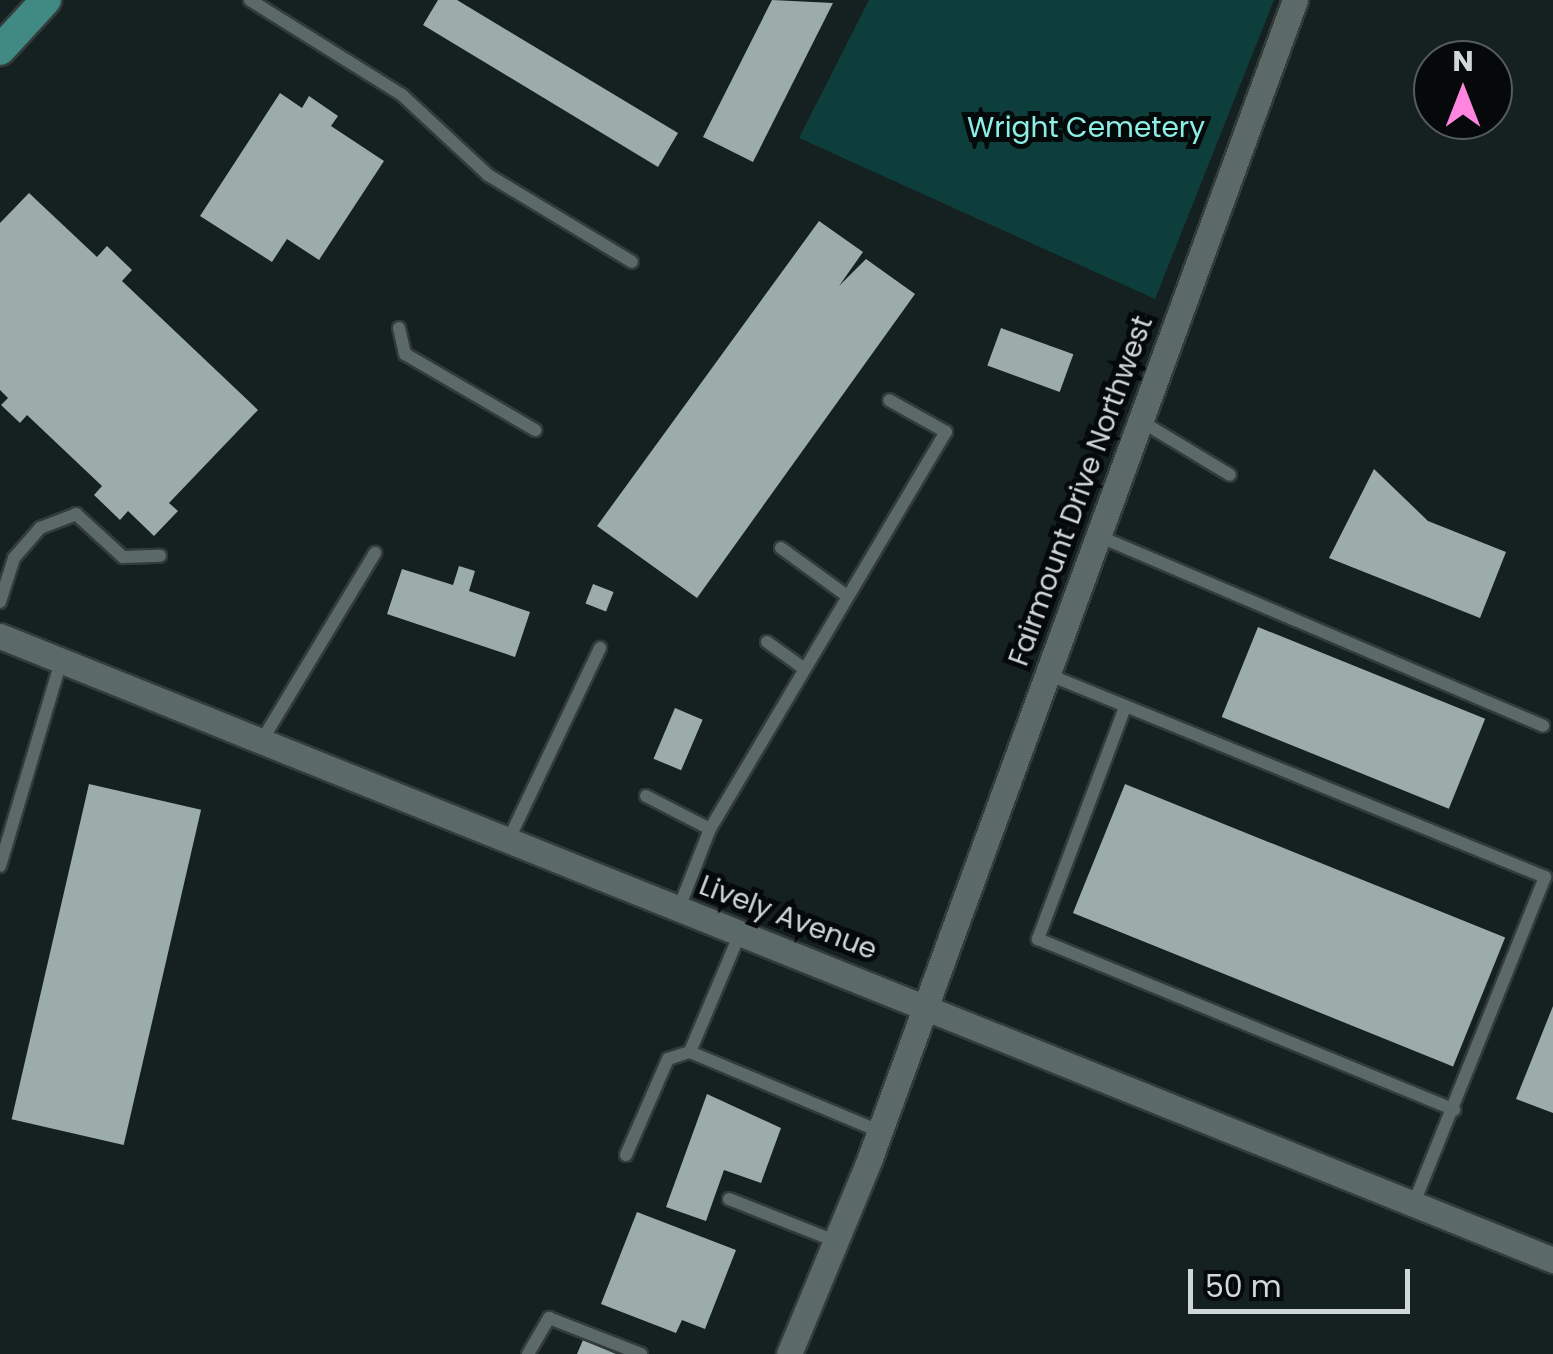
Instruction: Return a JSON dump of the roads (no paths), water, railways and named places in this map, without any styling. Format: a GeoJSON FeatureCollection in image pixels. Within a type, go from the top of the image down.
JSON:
{"type":"FeatureCollection","features":[{"type":"Feature","properties":{"kind":"main road"},"geometry":{"type":"LineString","coordinates":[[0,50],[46,0]]}},
{"type":"Feature","properties":{"kind":"street","name":"Fairmount Drive Northwest"},"geometry":{"type":"LineString","coordinates":[[789,1354],[880,1130],[923,1002],[1295,0]]}},
{"type":"Feature","properties":{"kind":"street","name":"Lively Avenue"},"geometry":{"type":"LineString","coordinates":[[0,636],[260,744],[923,1002],[1553,1260]]}},
{"type":"Feature","properties":{"kind":"lane"},"geometry":{"type":"LineString","coordinates":[[250,0],[402,95],[488,175],[632,262]]}},
{"type":"Feature","properties":{"kind":"lane"},"geometry":{"type":"LineString","coordinates":[[398,328],[405,354],[534,430]]}},
{"type":"Feature","properties":{"kind":"lane"},"geometry":{"type":"LineString","coordinates":[[679,908],[710,829],[946,432],[889,400]]}},
{"type":"Feature","properties":{"kind":"lane"},"geometry":{"type":"LineString","coordinates":[[1139,420],[1230,475]]}},
{"type":"Feature","properties":{"kind":"lane"},"geometry":{"type":"LineString","coordinates":[[0,602],[14,558],[40,528],[76,514],[123,556],[160,556]]}},
{"type":"Feature","properties":{"kind":"lane"},"geometry":{"type":"LineString","coordinates":[[1096,535],[1543,726]]}},
{"type":"Feature","properties":{"kind":"lane"},"geometry":{"type":"LineString","coordinates":[[781,548],[847,596]]}},
{"type":"Feature","properties":{"kind":"lane"},"geometry":{"type":"LineString","coordinates":[[0,551],[14,558]]}},
{"type":"Feature","properties":{"kind":"lane"},"geometry":{"type":"LineString","coordinates":[[260,744],[375,553]]}},
{"type":"Feature","properties":{"kind":"lane"},"geometry":{"type":"LineString","coordinates":[[768,642],[803,668]]}},
{"type":"Feature","properties":{"kind":"lane"},"geometry":{"type":"LineString","coordinates":[[508,841],[600,648]]}},
{"type":"Feature","properties":{"kind":"lane"},"geometry":{"type":"LineString","coordinates":[[0,866],[61,662]]}},
{"type":"Feature","properties":{"kind":"lane"},"geometry":{"type":"LineString","coordinates":[[1045,672],[1124,710],[1545,877],[1414,1204]]}},
{"type":"Feature","properties":{"kind":"lane"},"geometry":{"type":"LineString","coordinates":[[1124,710],[1038,939],[1454,1110]]}},
{"type":"Feature","properties":{"kind":"lane"},"geometry":{"type":"LineString","coordinates":[[646,796],[710,829]]}},
{"type":"Feature","properties":{"kind":"lane"},"geometry":{"type":"LineString","coordinates":[[690,1052],[741,931]]}},
{"type":"Feature","properties":{"kind":"lane"},"geometry":{"type":"LineString","coordinates":[[626,1155],[668,1059],[690,1052],[880,1130]]}},
{"type":"Feature","properties":{"kind":"lane"},"geometry":{"type":"LineString","coordinates":[[729,1199],[835,1240]]}},
{"type":"Feature","properties":{"kind":"lane"},"geometry":{"type":"LineString","coordinates":[[528,1354],[548,1318],[641,1354]]}},
{"type":"Feature","properties":{"kind":"park label","name":"Wright Cemetery"},"geometry":{"type":"Point","coordinates":[1086,128]}}]}
